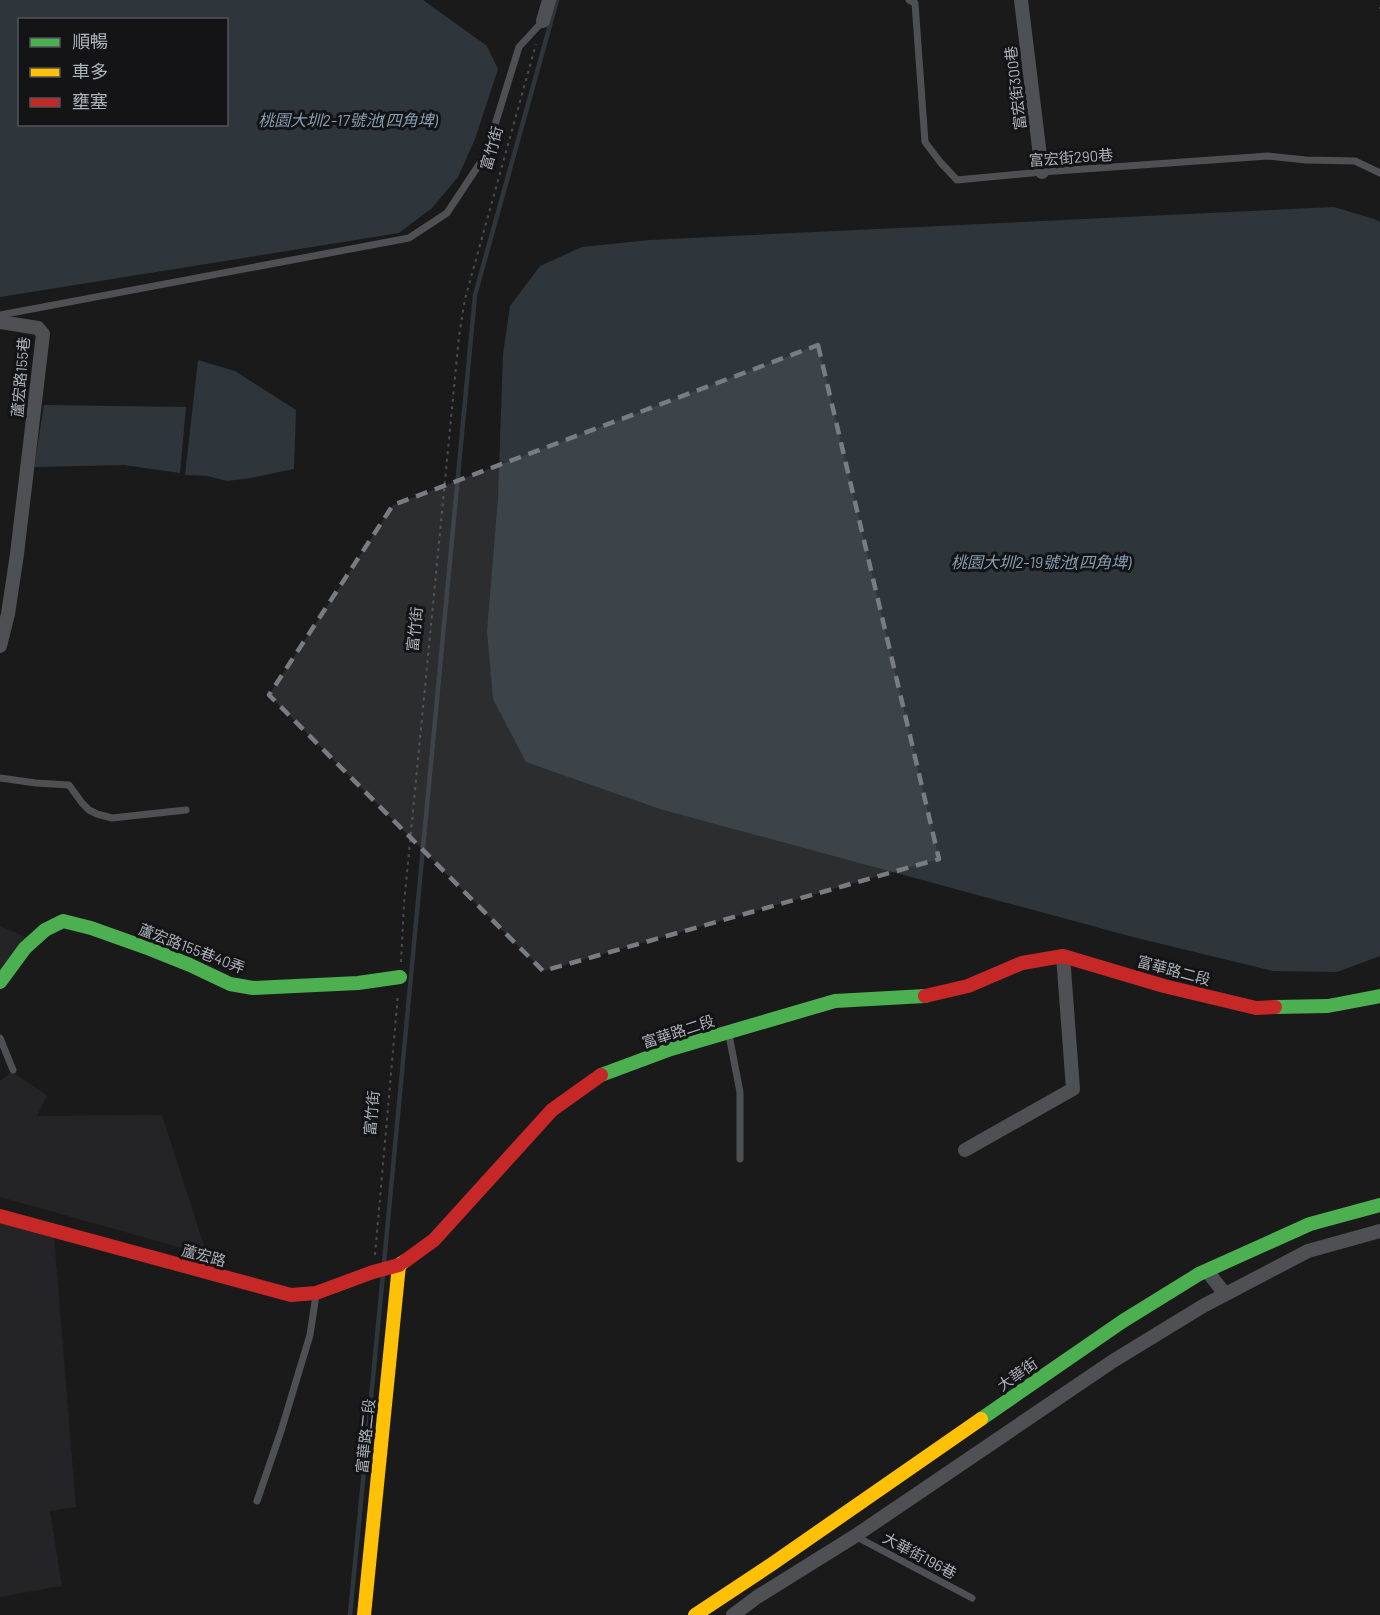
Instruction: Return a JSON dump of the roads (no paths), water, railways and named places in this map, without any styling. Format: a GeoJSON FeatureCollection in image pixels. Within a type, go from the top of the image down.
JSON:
{"type":"FeatureCollection","features":[{"type":"Feature","properties":{"kind":"street"},"geometry":{"type":"LineString","coordinates":[[543,21],[549,0]]}},
{"type":"Feature","properties":{"kind":"street","name":"富宏街300巷"},"geometry":{"type":"LineString","coordinates":[[1022,0],[1042,172]]}},
{"type":"Feature","properties":{"kind":"street","name":"蘆宏路155巷"},"geometry":{"type":"LineString","coordinates":[[0,322],[38,327],[43,334],[8,614],[0,646]]}},
{"type":"Feature","properties":{"kind":"street","name":"蘆宏路155巷40弄"},"geometry":{"type":"LineString","coordinates":[[0,982],[25,948],[45,930],[63,921],[91,928],[160,953],[230,984],[253,988],[358,983],[400,977]]}},
{"type":"Feature","properties":{"kind":"street"},"geometry":{"type":"LineString","coordinates":[[965,1150],[1073,1089],[1063,956]]}},
{"type":"Feature","properties":{"kind":"street","name":"富華路二段"},"geometry":{"type":"LineString","coordinates":[[364,1615],[385,1269],[434,1240],[552,1110],[597,1076],[671,1049],[835,1001],[928,996],[968,986],[1022,963],[1063,956],[1164,986],[1256,1008],[1328,1006],[1380,996]]}},
{"type":"Feature","properties":{"kind":"street","name":"大華街"},"geometry":{"type":"LineString","coordinates":[[695,1615],[1123,1321],[1207,1271],[1310,1224],[1380,1205]]}},
{"type":"Feature","properties":{"kind":"street","name":"蘆宏路"},"geometry":{"type":"LineString","coordinates":[[0,1216],[291,1295],[316,1293],[385,1269]]}},
{"type":"Feature","properties":{"kind":"street"},"geometry":{"type":"LineString","coordinates":[[733,1615],[855,1536],[1113,1361],[1203,1306],[1308,1251],[1380,1231]]}},
{"type":"Feature","properties":{"kind":"street"},"geometry":{"type":"LineString","coordinates":[[1207,1271],[1225,1294]]}},
{"type":"Feature","properties":{"kind":"street"},"geometry":{"type":"LineString","coordinates":[[1013,1397],[1028,1419]]}},
{"type":"Feature","properties":{"kind":"street"},"geometry":{"type":"LineString","coordinates":[[779,1559],[790,1577]]}},
{"type":"Feature","properties":{"kind":"lane","name":"富宏街290巷"},"geometry":{"type":"LineString","coordinates":[[909,0],[915,3],[925,142],[940,163],[957,180],[1268,156],[1306,160],[1355,161],[1380,173]]}},
{"type":"Feature","properties":{"kind":"lane"},"geometry":{"type":"LineString","coordinates":[[0,315],[409,238],[447,213],[486,154],[519,47],[543,21]]}},
{"type":"Feature","properties":{"kind":"lane"},"geometry":{"type":"LineString","coordinates":[[0,778],[69,785],[89,810],[112,818],[186,810]]}},
{"type":"Feature","properties":{"kind":"lane"},"geometry":{"type":"LineString","coordinates":[[728,1032],[740,1092],[740,1159]]}},
{"type":"Feature","properties":{"kind":"lane"},"geometry":{"type":"LineString","coordinates":[[0,1038],[13,1070]]}},
{"type":"Feature","properties":{"kind":"lane"},"geometry":{"type":"LineString","coordinates":[[257,1501],[310,1335],[316,1293]]}},
{"type":"Feature","properties":{"kind":"lane","name":"大華街196巷"},"geometry":{"type":"LineString","coordinates":[[855,1536],[972,1598]]}},
{"type":"Feature","properties":{"kind":"water","name":"桃園大圳2-17號池(四角埤)"},"geometry":{"type":"Polygon","coordinates":[[[0,0],[423,0],[487,46],[498,69],[475,139],[458,177],[432,208],[399,233],[0,297],[0,0]]]}},
{"type":"Feature","properties":{"kind":"water","name":"桃園大圳2-19號池(四角埤)"},"geometry":{"type":"Polygon","coordinates":[[[1334,207],[1380,222],[1380,956],[1337,972],[1273,971],[1133,937],[660,809],[526,762],[493,699],[487,631],[498,498],[503,354],[510,306],[540,266],[582,247],[650,240],[1334,207]]]}},
{"type":"Feature","properties":{"kind":"water"},"geometry":{"type":"Polygon","coordinates":[[[198,360],[235,371],[296,410],[294,469],[227,481],[207,476],[185,475],[198,360]]]}},
{"type":"Feature","properties":{"kind":"water"},"geometry":{"type":"Polygon","coordinates":[[[44,405],[186,407],[180,473],[124,465],[34,467],[44,405]]]}},
{"type":"Feature","properties":{"kind":"waterway"},"geometry":{"type":"LineString","coordinates":[[384,1263],[475,295],[557,0]]}},
{"type":"Feature","properties":{"kind":"waterway"},"geometry":{"type":"LineString","coordinates":[[350,1615],[383,1274]]}}]}
